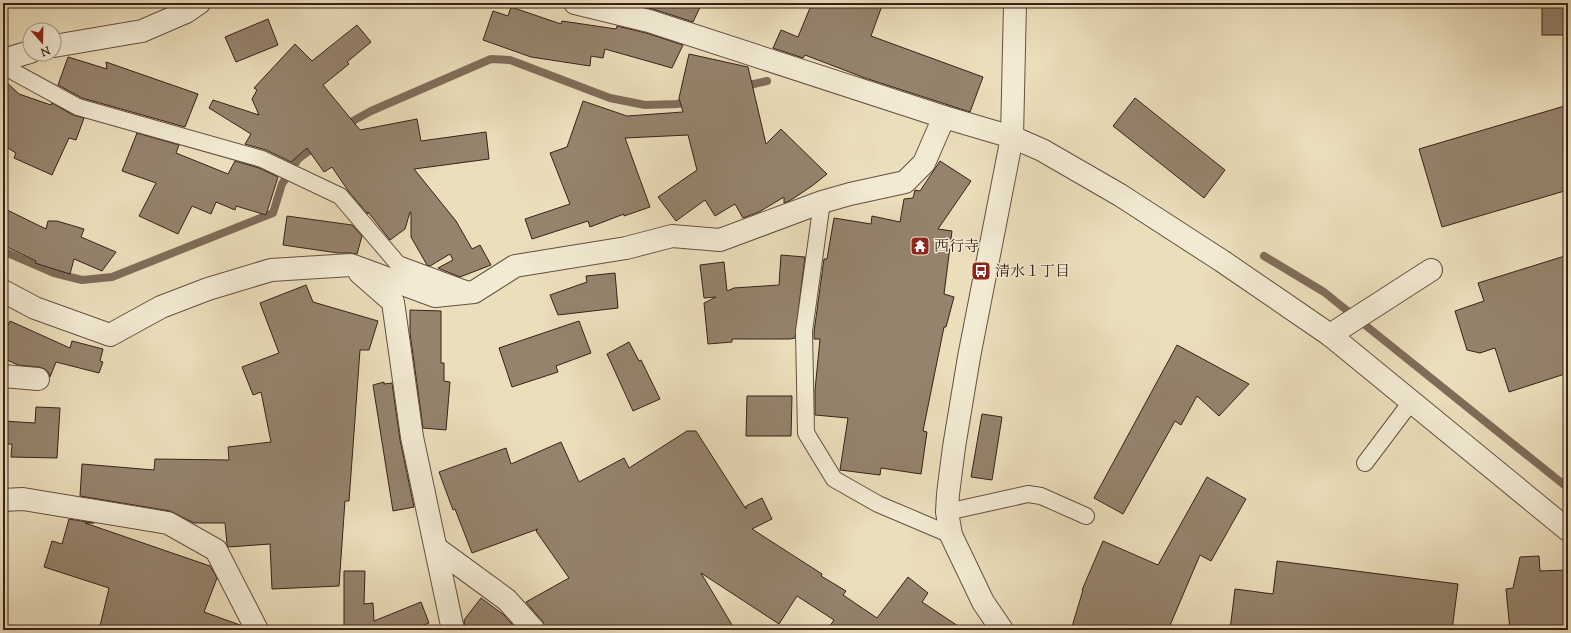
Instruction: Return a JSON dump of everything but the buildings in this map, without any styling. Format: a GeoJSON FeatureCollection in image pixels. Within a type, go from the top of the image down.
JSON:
{"type":"FeatureCollection","features":[{"type":"Feature","properties":{"kind":"street"},"geometry":{"type":"LineString","coordinates":[[62,45],[142,30],[186,12],[199,3]]}},
{"type":"Feature","properties":{"kind":"street"},"geometry":{"type":"LineString","coordinates":[[575,3],[649,21],[944,117],[1012,137],[1042,150],[1120,195],[1222,261],[1330,335],[1568,530]]}},
{"type":"Feature","properties":{"kind":"street"},"geometry":{"type":"LineString","coordinates":[[1002,630],[983,602],[951,535],[947,512],[954,447],[969,357],[1012,137],[1014,3]]}},
{"type":"Feature","properties":{"kind":"street"},"geometry":{"type":"LineString","coordinates":[[3,60],[22,54]]}},
{"type":"Feature","properties":{"kind":"street"},"geometry":{"type":"LineString","coordinates":[[3,291],[35,308],[110,335],[161,307],[208,289],[272,270],[352,265],[435,296],[474,292],[515,266],[626,248],[672,236],[720,240],[822,202],[850,194],[905,182],[924,163],[944,117]]}},
{"type":"Feature","properties":{"kind":"street"},"geometry":{"type":"LineString","coordinates":[[352,265],[392,302],[412,437],[453,630]]}},
{"type":"Feature","properties":{"kind":"street"},"geometry":{"type":"LineString","coordinates":[[1330,335],[1431,270]]}},
{"type":"Feature","properties":{"kind":"street"},"geometry":{"type":"LineString","coordinates":[[3,376],[38,379]]}},
{"type":"Feature","properties":{"kind":"street"},"geometry":{"type":"LineString","coordinates":[[3,500],[23,499],[168,523],[216,550],[257,630]]}},
{"type":"Feature","properties":{"kind":"street"},"geometry":{"type":"LineString","coordinates":[[436,548],[507,600],[534,630]]}},
{"type":"Feature","properties":{"kind":"lane"},"geometry":{"type":"LineString","coordinates":[[3,66],[78,107],[262,159],[333,192],[340,196],[398,264],[474,292]]}},
{"type":"Feature","properties":{"kind":"lane"},"geometry":{"type":"LineString","coordinates":[[822,202],[804,331],[806,433],[834,479],[878,504],[951,535]]}},
{"type":"Feature","properties":{"kind":"lane"},"geometry":{"type":"LineString","coordinates":[[1365,463],[1411,402]]}},
{"type":"Feature","properties":{"kind":"lane"},"geometry":{"type":"LineString","coordinates":[[947,512],[1028,494],[1041,496],[1086,516]]}},
{"type":"Feature","properties":{"kind":"waterway"},"geometry":{"type":"LineString","coordinates":[[344,126],[371,111],[491,59],[510,60],[610,98],[645,105],[677,104],[690,101]]}},
{"type":"Feature","properties":{"kind":"waterway"},"geometry":{"type":"LineString","coordinates":[[741,87],[767,81]]}},
{"type":"Feature","properties":{"kind":"waterway"},"geometry":{"type":"LineString","coordinates":[[3,251],[54,273],[82,280],[112,277],[273,213],[282,184],[298,159],[317,145]]}},
{"type":"Feature","properties":{"kind":"waterway"},"geometry":{"type":"LineString","coordinates":[[1264,256],[1324,292],[1568,488]]}},
{"type":"Feature","properties":{"kind":"place","name":"西行寺"},"geometry":{"type":"Point","coordinates":[920,246]}},
{"type":"Feature","properties":{"kind":"place","name":"清水１丁目"},"geometry":{"type":"Point","coordinates":[981,271]}}]}
